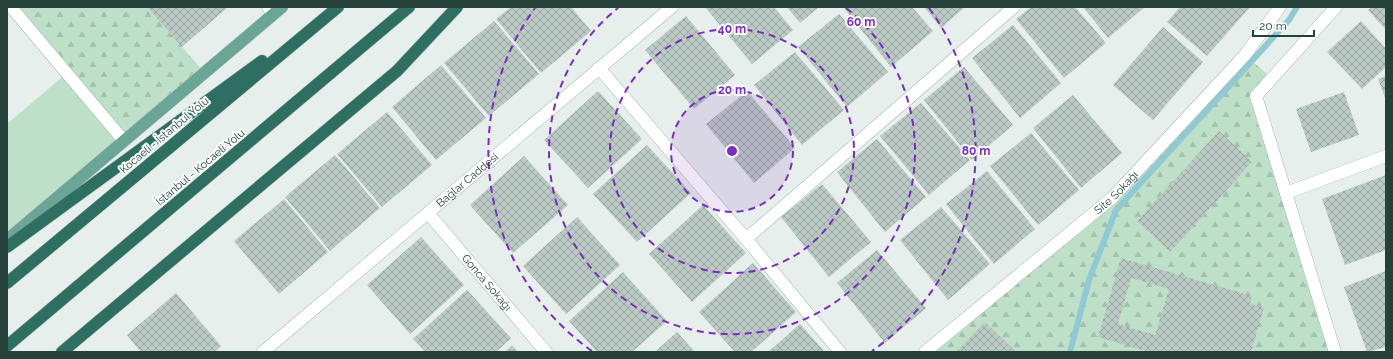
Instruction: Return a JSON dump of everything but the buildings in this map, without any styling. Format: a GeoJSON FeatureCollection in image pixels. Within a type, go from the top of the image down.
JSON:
{"type":"FeatureCollection","features":[{"type":"Feature","properties":{"kind":"highway"},"geometry":{"type":"LineString","coordinates":[[7,247],[336,7]]}},
{"type":"Feature","properties":{"kind":"highway","name":"Kocaeli - İstanbul Yolu"},"geometry":{"type":"LineString","coordinates":[[7,283],[336,7]]}},
{"type":"Feature","properties":{"kind":"highway","name":"İstanbul - Kocaeli Yolu"},"geometry":{"type":"LineString","coordinates":[[7,346],[409,7]]}},
{"type":"Feature","properties":{"kind":"highway"},"geometry":{"type":"LineString","coordinates":[[62,352],[397,71],[458,7]]}},
{"type":"Feature","properties":{"kind":"main road"},"geometry":{"type":"LineString","coordinates":[[7,240],[124,141],[274,9]]}},
{"type":"Feature","properties":{"kind":"street"},"geometry":{"type":"LineString","coordinates":[[11,7],[124,141]]}},
{"type":"Feature","properties":{"kind":"street","name":"Bağlar Caddesi"},"geometry":{"type":"LineString","coordinates":[[263,352],[672,7]]}},
{"type":"Feature","properties":{"kind":"street"},"geometry":{"type":"LineString","coordinates":[[746,239],[1014,7]]}},
{"type":"Feature","properties":{"kind":"street","name":"Site Sokağı"},"geometry":{"type":"LineString","coordinates":[[926,352],[1112,198],[1245,55],[1280,7]]}},
{"type":"Feature","properties":{"kind":"street"},"geometry":{"type":"LineString","coordinates":[[1335,352],[1256,96],[1336,7]]}},
{"type":"Feature","properties":{"kind":"street"},"geometry":{"type":"LineString","coordinates":[[599,68],[746,239],[840,352]]}},
{"type":"Feature","properties":{"kind":"street"},"geometry":{"type":"LineString","coordinates":[[1286,193],[1386,156]]}},
{"type":"Feature","properties":{"kind":"street","name":"Gonca Sokağı"},"geometry":{"type":"LineString","coordinates":[[428,213],[546,352]]}},
{"type":"Feature","properties":{"kind":"green space"},"geometry":{"type":"Polygon","coordinates":[[[11,7],[147,7],[204,72],[124,141],[11,7]]]}},
{"type":"Feature","properties":{"kind":"green space"},"geometry":{"type":"Polygon","coordinates":[[[1245,55],[1272,78],[1256,96],[1335,352],[925,352],[1112,198],[1245,55]]]}},
{"type":"Feature","properties":{"kind":"green space"},"geometry":{"type":"Polygon","coordinates":[[[67,73],[124,141],[7,240],[7,124],[67,73]]]}},
{"type":"Feature","properties":{"kind":"waterway"},"geometry":{"type":"LineString","coordinates":[[1070,352],[1089,280],[1116,210],[1289,20],[1297,7]]}}]}
